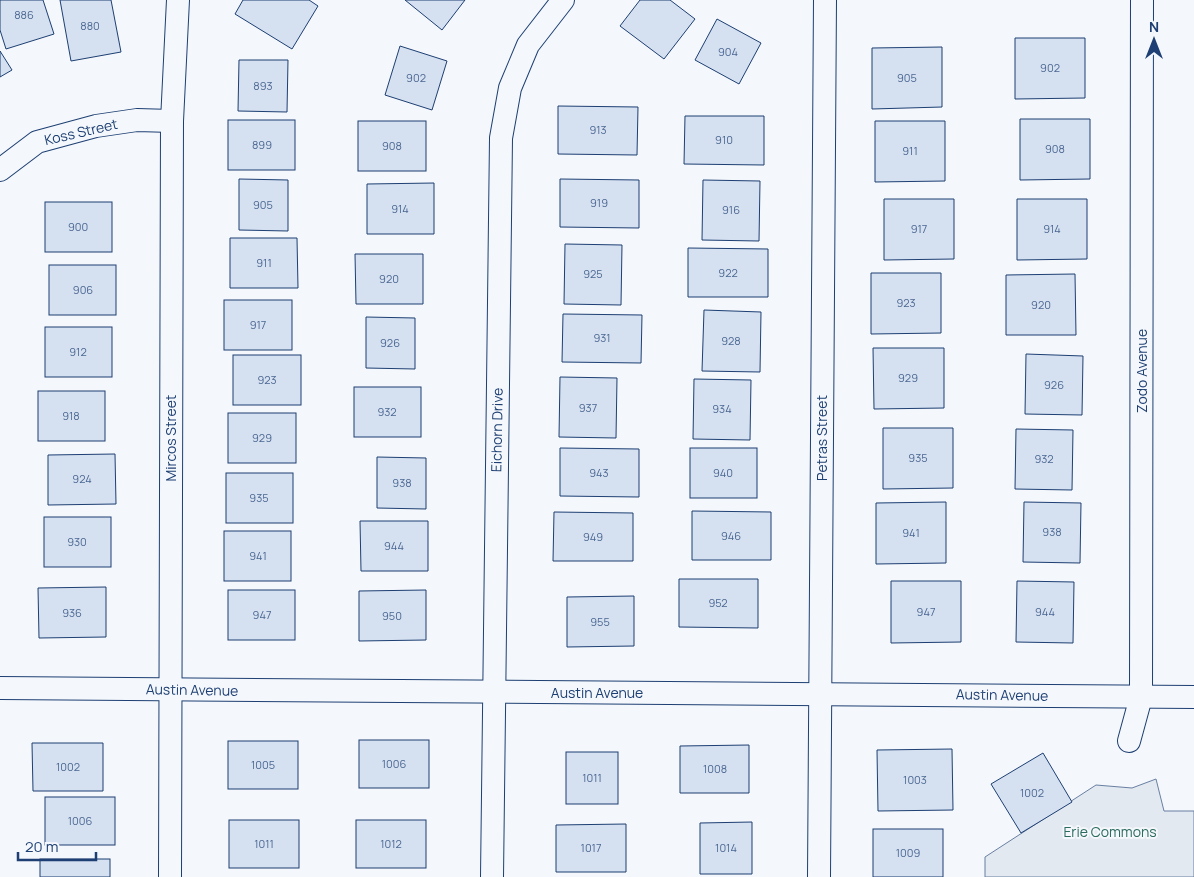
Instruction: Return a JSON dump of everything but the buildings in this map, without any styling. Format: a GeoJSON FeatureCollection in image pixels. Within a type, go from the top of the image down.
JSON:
{"type":"FeatureCollection","features":[{"type":"Feature","properties":{"kind":"street","name":"Mircos Street"},"geometry":{"type":"LineString","coordinates":[[170,877],[172,121],[178,0]]}},
{"type":"Feature","properties":{"kind":"street","name":"Eichorn Drive"},"geometry":{"type":"LineString","coordinates":[[492,877],[501,138],[510,88],[528,45],[563,0]]}},
{"type":"Feature","properties":{"kind":"street","name":"Petras Street"},"geometry":{"type":"LineString","coordinates":[[818,877],[825,0]]}},
{"type":"Feature","properties":{"kind":"street","name":"Zodo Avenue"},"geometry":{"type":"LineString","coordinates":[[1129,741],[1141,697],[1142,0]]}},
{"type":"Feature","properties":{"kind":"street","name":"Koss Street"},"geometry":{"type":"LineString","coordinates":[[0,170],[37,142],[96,126],[137,120],[172,121]]}},
{"type":"Feature","properties":{"kind":"street","name":"Austin Avenue"},"geometry":{"type":"LineString","coordinates":[[0,688],[1194,697]]}},
{"type":"Feature","properties":{"kind":"green space","name":"Erie Commons"},"geometry":{"type":"Polygon","coordinates":[[[1156,779],[1164,811],[1194,811],[1194,877],[985,877],[985,857],[1096,785],[1132,788],[1156,779]]]}}]}
